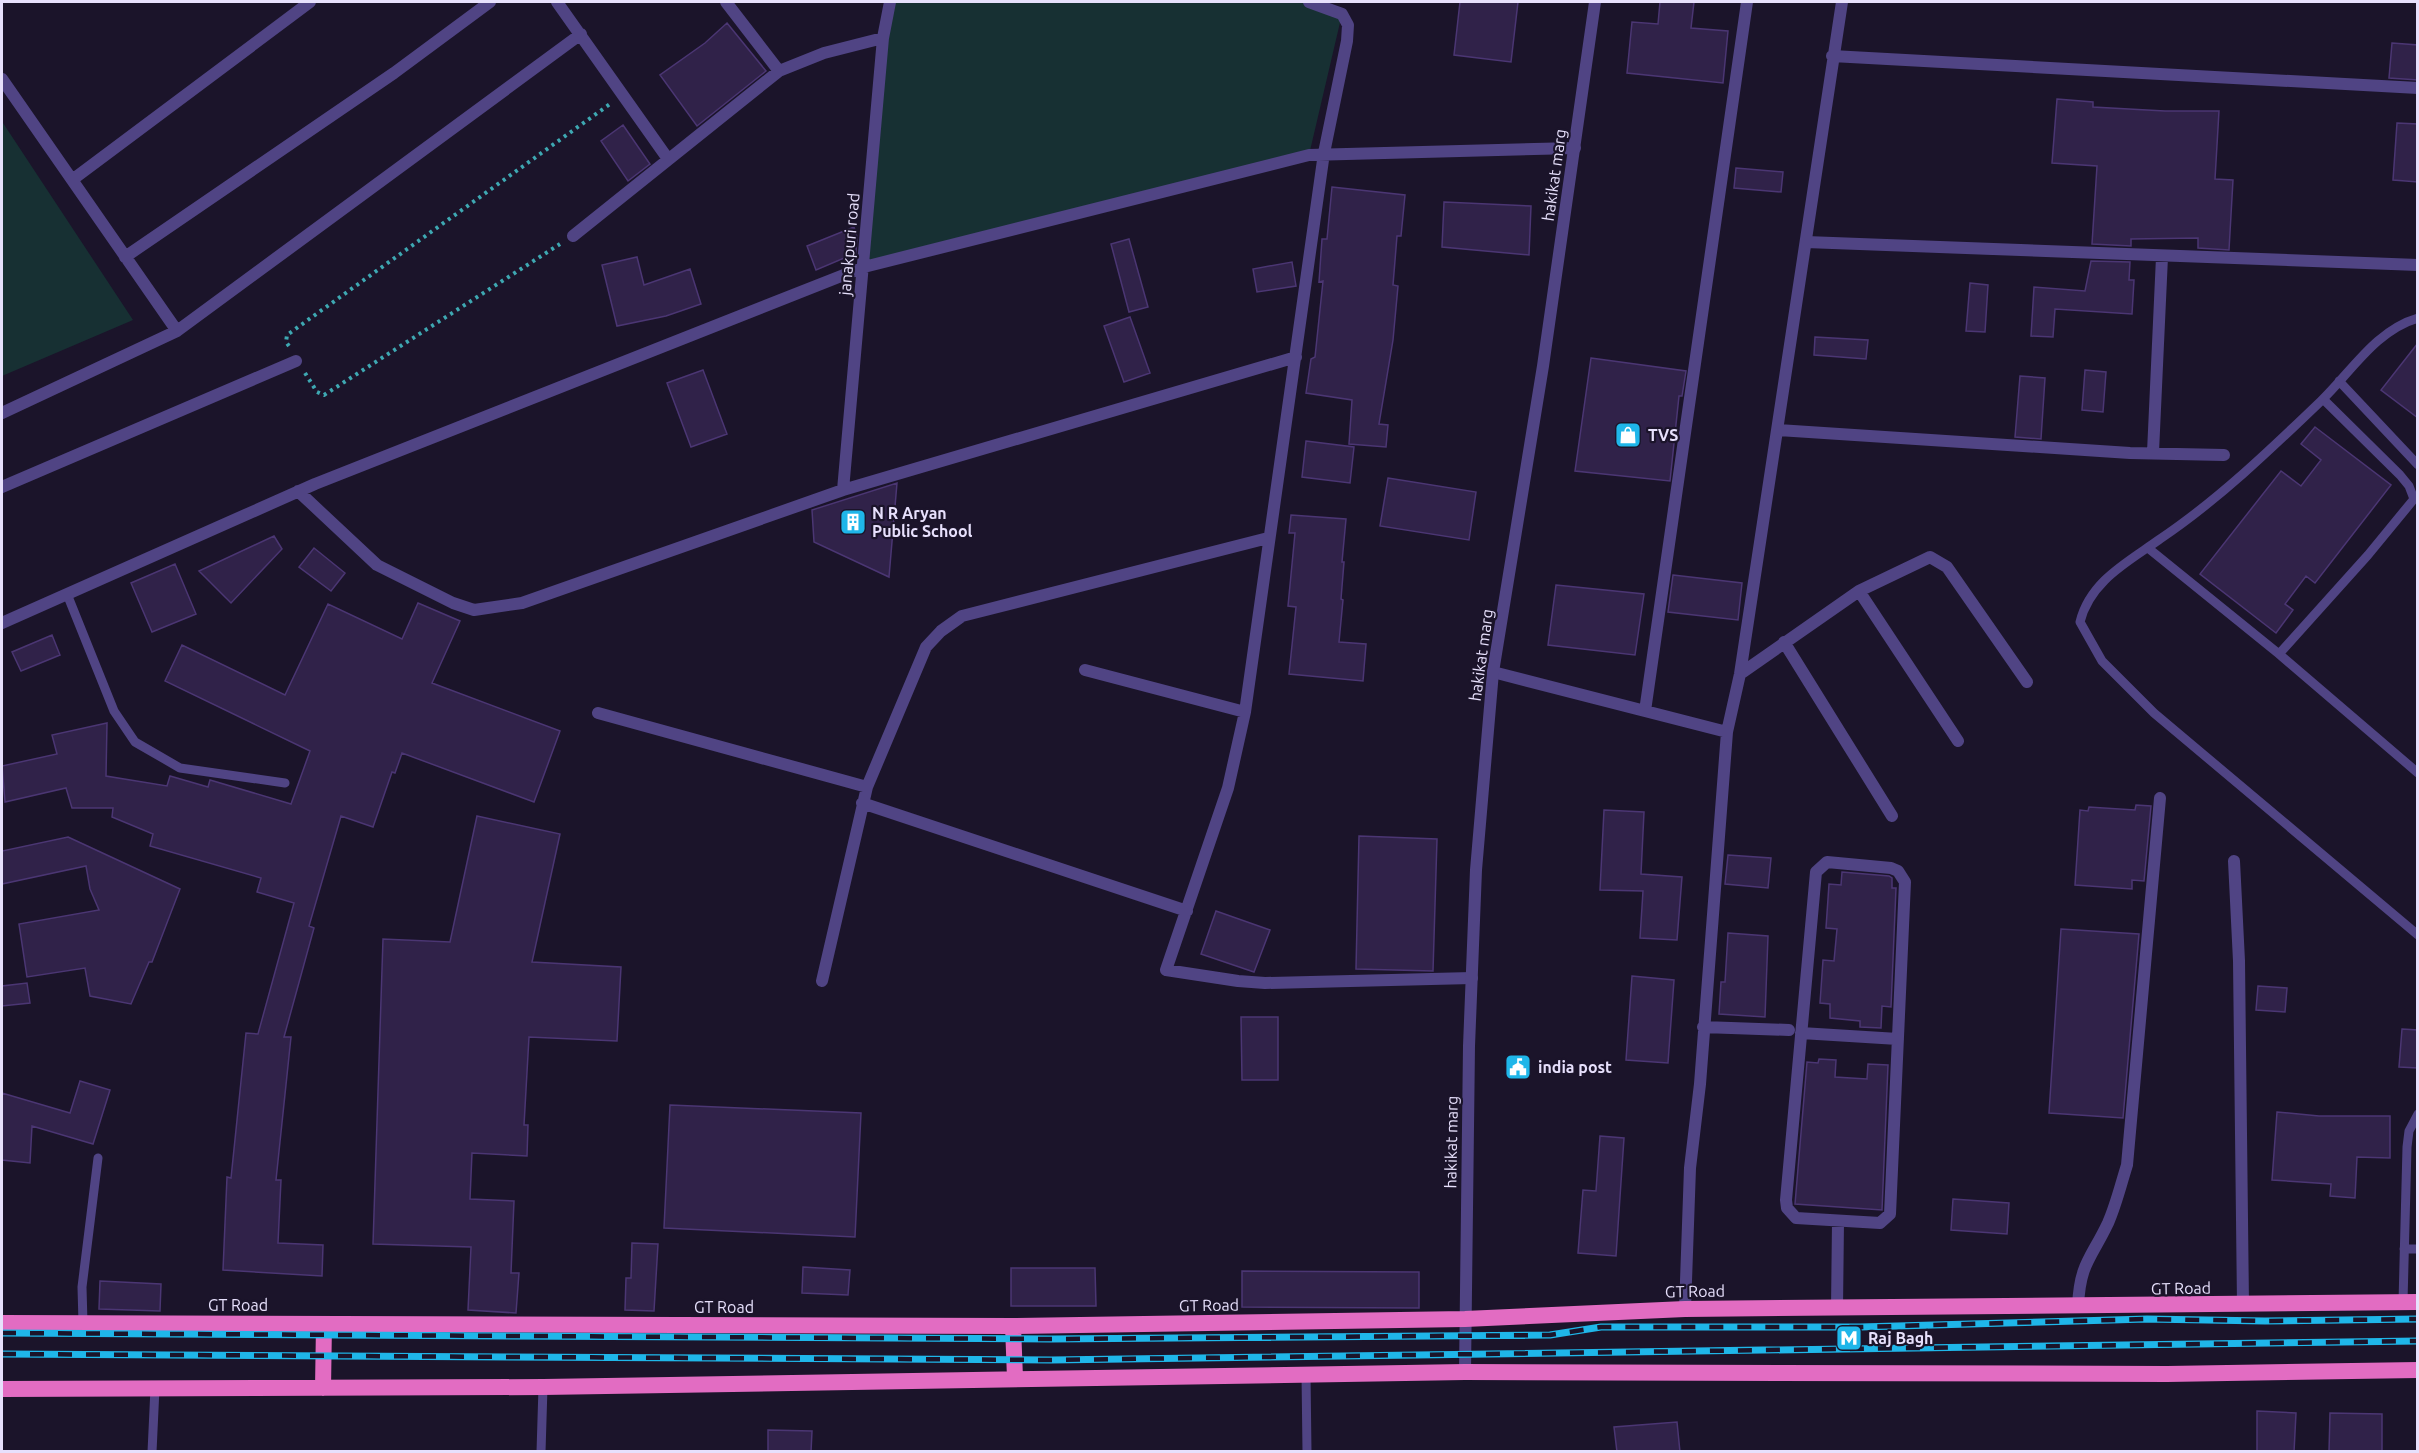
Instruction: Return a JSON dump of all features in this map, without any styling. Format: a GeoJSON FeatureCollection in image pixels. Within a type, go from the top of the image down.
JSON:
{"type":"FeatureCollection","features":[{"type":"Feature","properties":{"kind":"highway","name":"GT Road"},"geometry":{"type":"LineString","coordinates":[[2,1323],[1013,1326],[1465,1319],[1685,1309],[2410,1302]]}},
{"type":"Feature","properties":{"kind":"highway"},"geometry":{"type":"LineString","coordinates":[[323,1388],[324,1324]]}},
{"type":"Feature","properties":{"kind":"highway"},"geometry":{"type":"LineString","coordinates":[[1013,1326],[1016,1378]]}},
{"type":"Feature","properties":{"kind":"highway"},"geometry":{"type":"LineString","coordinates":[[2,1389],[543,1387],[1465,1372],[2166,1374],[2418,1370]]}},
{"type":"Feature","properties":{"kind":"street"},"geometry":{"type":"LineString","coordinates":[[72,180],[310,2]]}},
{"type":"Feature","properties":{"kind":"street"},"geometry":{"type":"LineString","coordinates":[[125,257],[394,73],[490,2]]}},
{"type":"Feature","properties":{"kind":"street"},"geometry":{"type":"LineString","coordinates":[[557,2],[668,159]]}},
{"type":"Feature","properties":{"kind":"street"},"geometry":{"type":"LineString","coordinates":[[726,2],[779,71]]}},
{"type":"Feature","properties":{"kind":"street","name":"janakpuri road"},"geometry":{"type":"LineString","coordinates":[[843,490],[883,38],[890,2]]}},
{"type":"Feature","properties":{"kind":"street"},"geometry":{"type":"LineString","coordinates":[[1310,2],[1342,14],[1348,25],[1324,153],[1245,712],[1228,788],[1166,970],[1265,983],[1472,978]]}},
{"type":"Feature","properties":{"kind":"street","name":"hakikat marg"},"geometry":{"type":"LineString","coordinates":[[1465,1372],[1476,870],[1493,672],[1575,148],[1595,2]]}},
{"type":"Feature","properties":{"kind":"street"},"geometry":{"type":"LineString","coordinates":[[1645,711],[1747,2]]}},
{"type":"Feature","properties":{"kind":"street"},"geometry":{"type":"LineString","coordinates":[[1685,1309],[1690,1168],[1700,1084],[1702,1027],[1727,732],[1740,674],[1842,2]]}},
{"type":"Feature","properties":{"kind":"street"},"geometry":{"type":"LineString","coordinates":[[2,413],[177,331],[581,34]]}},
{"type":"Feature","properties":{"kind":"street"},"geometry":{"type":"LineString","coordinates":[[573,236],[779,71],[824,53],[883,38]]}},
{"type":"Feature","properties":{"kind":"street"},"geometry":{"type":"LineString","coordinates":[[1832,56],[2418,88]]}},
{"type":"Feature","properties":{"kind":"street"},"geometry":{"type":"LineString","coordinates":[[2,79],[177,331]]}},
{"type":"Feature","properties":{"kind":"street"},"geometry":{"type":"LineString","coordinates":[[2,623],[298,491],[864,267],[1324,153],[1575,148]]}},
{"type":"Feature","properties":{"kind":"street"},"geometry":{"type":"LineString","coordinates":[[1806,242],[2418,265]]}},
{"type":"Feature","properties":{"kind":"street"},"geometry":{"type":"LineString","coordinates":[[2153,452],[2162,257]]}},
{"type":"Feature","properties":{"kind":"street"},"geometry":{"type":"LineString","coordinates":[[298,491],[377,565],[453,603],[474,610],[522,603],[843,490],[1296,357]]}},
{"type":"Feature","properties":{"kind":"street"},"geometry":{"type":"LineString","coordinates":[[2,487],[296,361]]}},
{"type":"Feature","properties":{"kind":"street"},"geometry":{"type":"LineString","coordinates":[[1778,430],[2224,455]]}},
{"type":"Feature","properties":{"kind":"street"},"geometry":{"type":"LineString","coordinates":[[822,981],[867,787],[926,647],[941,631],[962,616],[1268,538]]}},
{"type":"Feature","properties":{"kind":"street"},"geometry":{"type":"LineString","coordinates":[[1740,674],[1859,591],[1930,557],[1947,567],[2027,682]]}},
{"type":"Feature","properties":{"kind":"street"},"geometry":{"type":"LineString","coordinates":[[1859,591],[1958,741]]}},
{"type":"Feature","properties":{"kind":"street"},"geometry":{"type":"LineString","coordinates":[[1784,642],[1892,816]]}},
{"type":"Feature","properties":{"kind":"street"},"geometry":{"type":"LineString","coordinates":[[1085,670],[1245,712]]}},
{"type":"Feature","properties":{"kind":"street"},"geometry":{"type":"LineString","coordinates":[[1493,672],[1727,732]]}},
{"type":"Feature","properties":{"kind":"street"},"geometry":{"type":"LineString","coordinates":[[598,713],[867,787]]}},
{"type":"Feature","properties":{"kind":"street"},"geometry":{"type":"LineString","coordinates":[[2078,1306],[2079,1284],[2085,1263],[2108,1223],[2127,1165],[2160,798]]}},
{"type":"Feature","properties":{"kind":"street"},"geometry":{"type":"LineString","coordinates":[[862,803],[1186,911]]}},
{"type":"Feature","properties":{"kind":"street"},"geometry":{"type":"LineString","coordinates":[[2234,861],[2239,961],[2243,1305]]}},
{"type":"Feature","properties":{"kind":"street"},"geometry":{"type":"LineString","coordinates":[[1827,862],[1891,868],[1898,871],[1905,882],[1890,1214],[1880,1223],[1796,1218],[1787,1208],[1795,1032],[1816,872],[1827,862]]}},
{"type":"Feature","properties":{"kind":"street"},"geometry":{"type":"LineString","coordinates":[[1702,1027],[1898,1039]]}},
{"type":"Feature","properties":{"kind":"street"},"geometry":{"type":"LineString","coordinates":[[1837,1308],[1838,1222]]}},
{"type":"Feature","properties":{"kind":"lane"},"geometry":{"type":"LineString","coordinates":[[2418,318],[2390,331],[2323,399],[2192,518],[2111,573],[2084,604],[2080,622],[2102,661],[2176,733],[2418,935]]}},
{"type":"Feature","properties":{"kind":"lane"},"geometry":{"type":"LineString","coordinates":[[2339,381],[2418,465]]}},
{"type":"Feature","properties":{"kind":"lane"},"geometry":{"type":"LineString","coordinates":[[2279,654],[2368,555],[2416,497],[2400,475],[2323,399]]}},
{"type":"Feature","properties":{"kind":"lane"},"geometry":{"type":"LineString","coordinates":[[2148,548],[2279,654],[2418,773]]}},
{"type":"Feature","properties":{"kind":"lane"},"geometry":{"type":"LineString","coordinates":[[67,594],[114,711],[135,742],[180,768],[285,783]]}},
{"type":"Feature","properties":{"kind":"lane"},"geometry":{"type":"LineString","coordinates":[[2410,1302],[2404,1249],[2406,1189],[2409,1131],[2418,1114]]}},
{"type":"Feature","properties":{"kind":"lane"},"geometry":{"type":"LineString","coordinates":[[83,1323],[82,1287],[98,1158]]}},
{"type":"Feature","properties":{"kind":"lane"},"geometry":{"type":"LineString","coordinates":[[2406,1189],[2418,1189]]}},
{"type":"Feature","properties":{"kind":"lane"},"geometry":{"type":"LineString","coordinates":[[2404,1249],[2418,1249]]}},
{"type":"Feature","properties":{"kind":"lane"},"geometry":{"type":"LineString","coordinates":[[1306,1374],[1307,1452]]}},
{"type":"Feature","properties":{"kind":"lane"},"geometry":{"type":"LineString","coordinates":[[541,1452],[543,1387]]}},
{"type":"Feature","properties":{"kind":"lane"},"geometry":{"type":"LineString","coordinates":[[152,1452],[155,1388]]}},
{"type":"Feature","properties":{"kind":"path"},"geometry":{"type":"LineString","coordinates":[[573,236],[324,395],[318,392],[296,361],[286,342],[287,335],[623,94]]}},
{"type":"Feature","properties":{"kind":"green space"},"geometry":{"type":"Polygon","coordinates":[[[890,2],[1309,2],[1342,14],[1309,155],[864,267],[890,2]]]}},
{"type":"Feature","properties":{"kind":"green space"},"geometry":{"type":"Polygon","coordinates":[[[2,124],[133,320],[2,376],[2,124]]]}},
{"type":"Feature","properties":{"kind":"building"},"geometry":{"type":"Polygon","coordinates":[[[1460,2],[1518,2],[1511,62],[1454,55],[1460,2]]]}},
{"type":"Feature","properties":{"kind":"building"},"geometry":{"type":"Polygon","coordinates":[[[1660,2],[1694,2],[1691,28],[1728,31],[1723,83],[1627,73],[1632,22],[1658,24],[1660,2]]]}},
{"type":"Feature","properties":{"kind":"building"},"geometry":{"type":"Polygon","coordinates":[[[727,23],[766,71],[697,126],[660,75],[705,43],[727,23]]]}},
{"type":"Feature","properties":{"kind":"building"},"geometry":{"type":"Polygon","coordinates":[[[2392,43],[2418,45],[2418,80],[2389,78],[2392,43]]]}},
{"type":"Feature","properties":{"kind":"building"},"geometry":{"type":"Polygon","coordinates":[[[2057,99],[2093,102],[2093,107],[2219,111],[2215,179],[2233,180],[2229,250],[2198,248],[2198,238],[2131,239],[2131,246],[2092,244],[2097,166],[2052,163],[2057,99]]]}},
{"type":"Feature","properties":{"kind":"building"},"geometry":{"type":"Polygon","coordinates":[[[2397,123],[2418,124],[2418,182],[2393,180],[2397,123]]]}},
{"type":"Feature","properties":{"kind":"building"},"geometry":{"type":"Polygon","coordinates":[[[623,125],[650,164],[628,181],[601,141],[623,125]]]}},
{"type":"Feature","properties":{"kind":"building"},"geometry":{"type":"Polygon","coordinates":[[[1736,168],[1783,172],[1781,192],[1734,188],[1736,168]]]}},
{"type":"Feature","properties":{"kind":"building"},"geometry":{"type":"Polygon","coordinates":[[[1332,187],[1405,195],[1401,236],[1397,236],[1393,285],[1398,286],[1393,340],[1379,424],[1388,425],[1386,447],[1349,444],[1352,400],[1306,393],[1311,359],[1315,357],[1323,281],[1319,282],[1322,239],[1327,239],[1332,187]]]}},
{"type":"Feature","properties":{"kind":"building"},"geometry":{"type":"Polygon","coordinates":[[[1444,202],[1531,206],[1529,255],[1442,247],[1444,202]]]}},
{"type":"Feature","properties":{"kind":"building"},"geometry":{"type":"Polygon","coordinates":[[[854,227],[857,237],[856,253],[816,270],[807,246],[854,227]]]}},
{"type":"Feature","properties":{"kind":"building"},"geometry":{"type":"Polygon","coordinates":[[[1129,239],[1148,307],[1129,312],[1111,244],[1129,239]]]}},
{"type":"Feature","properties":{"kind":"building"},"geometry":{"type":"Polygon","coordinates":[[[637,257],[644,285],[690,269],[701,304],[666,316],[617,326],[602,265],[637,257]]]}},
{"type":"Feature","properties":{"kind":"building"},"geometry":{"type":"Polygon","coordinates":[[[2091,261],[2130,262],[2129,280],[2134,280],[2132,314],[2055,309],[2053,337],[2031,336],[2034,287],[2085,291],[2091,261]]]}},
{"type":"Feature","properties":{"kind":"building"},"geometry":{"type":"Polygon","coordinates":[[[1292,262],[1296,286],[1257,292],[1253,269],[1292,262]]]}},
{"type":"Feature","properties":{"kind":"building"},"geometry":{"type":"Polygon","coordinates":[[[1970,283],[1988,285],[1985,332],[1966,331],[1970,283]]]}},
{"type":"Feature","properties":{"kind":"building"},"geometry":{"type":"Polygon","coordinates":[[[1130,317],[1150,373],[1124,382],[1104,326],[1130,317]]]}},
{"type":"Feature","properties":{"kind":"building"},"geometry":{"type":"Polygon","coordinates":[[[1815,337],[1868,340],[1866,359],[1814,355],[1815,337]]]}},
{"type":"Feature","properties":{"kind":"building"},"geometry":{"type":"Polygon","coordinates":[[[2418,343],[2418,418],[2381,390],[2418,343]]]}},
{"type":"Feature","properties":{"kind":"building","name":"TVS"},"geometry":{"type":"Polygon","coordinates":[[[1591,358],[1686,371],[1682,396],[1679,396],[1670,481],[1575,471],[1591,358]]]}},
{"type":"Feature","properties":{"kind":"building"},"geometry":{"type":"Polygon","coordinates":[[[703,370],[727,434],[691,447],[667,383],[703,370]]]}},
{"type":"Feature","properties":{"kind":"building"},"geometry":{"type":"Polygon","coordinates":[[[2085,370],[2106,372],[2103,412],[2082,410],[2085,370]]]}},
{"type":"Feature","properties":{"kind":"building"},"geometry":{"type":"Polygon","coordinates":[[[2020,376],[2045,378],[2041,439],[2015,437],[2020,376]]]}},
{"type":"Feature","properties":{"kind":"building"},"geometry":{"type":"Polygon","coordinates":[[[2315,427],[2391,485],[2315,583],[2306,576],[2285,604],[2293,610],[2276,633],[2200,574],[2281,471],[2301,486],[2321,460],[2301,444],[2315,427]]]}},
{"type":"Feature","properties":{"kind":"building"},"geometry":{"type":"Polygon","coordinates":[[[1306,441],[1354,447],[1350,483],[1302,477],[1306,441]]]}},
{"type":"Feature","properties":{"kind":"building"},"geometry":{"type":"Polygon","coordinates":[[[1388,478],[1476,492],[1469,540],[1380,526],[1388,478]]]}},
{"type":"Feature","properties":{"kind":"building","name":"N R Aryan Public School"},"geometry":{"type":"Polygon","coordinates":[[[897,483],[889,577],[814,542],[812,510],[897,483]]]}},
{"type":"Feature","properties":{"kind":"building"},"geometry":{"type":"Polygon","coordinates":[[[1291,515],[1346,519],[1339,642],[1366,644],[1363,681],[1289,674],[1296,607],[1288,606],[1295,533],[1289,533],[1291,515]]]}},
{"type":"Feature","properties":{"kind":"building"},"geometry":{"type":"Polygon","coordinates":[[[274,536],[282,549],[231,603],[199,571],[274,536]]]}},
{"type":"Feature","properties":{"kind":"building"},"geometry":{"type":"Polygon","coordinates":[[[314,548],[345,573],[331,591],[299,567],[314,548]]]}},
{"type":"Feature","properties":{"kind":"building"},"geometry":{"type":"Polygon","coordinates":[[[175,564],[196,614],[152,632],[131,583],[175,564]]]}},
{"type":"Feature","properties":{"kind":"building"},"geometry":{"type":"Polygon","coordinates":[[[1673,575],[1742,583],[1738,620],[1668,612],[1673,575]]]}},
{"type":"Feature","properties":{"kind":"building"},"geometry":{"type":"Polygon","coordinates":[[[1556,585],[1644,594],[1635,655],[1548,645],[1556,585]]]}},
{"type":"Feature","properties":{"kind":"building"},"geometry":{"type":"Polygon","coordinates":[[[418,603],[460,621],[432,683],[560,731],[534,802],[402,753],[395,773],[392,772],[373,827],[341,816],[309,926],[314,928],[284,1037],[291,1037],[276,1180],[281,1180],[278,1243],[323,1245],[322,1276],[223,1270],[227,1177],[231,1178],[246,1033],[258,1034],[294,903],[257,892],[261,878],[150,846],[153,834],[112,817],[113,808],[72,808],[66,788],[5,802],[2,766],[57,754],[52,735],[107,723],[106,776],[167,786],[170,776],[208,787],[210,780],[291,804],[310,751],[165,681],[182,645],[285,695],[328,604],[402,639],[418,603]]]}},
{"type":"Feature","properties":{"kind":"building"},"geometry":{"type":"Polygon","coordinates":[[[52,635],[60,655],[21,671],[12,652],[52,635]]]}},
{"type":"Feature","properties":{"kind":"building"},"geometry":{"type":"Polygon","coordinates":[[[2136,805],[2151,806],[2144,881],[2132,880],[2132,889],[2075,885],[2080,810],[2088,811],[2089,807],[2135,810],[2136,805]]]}},
{"type":"Feature","properties":{"kind":"building"},"geometry":{"type":"Polygon","coordinates":[[[1604,810],[1644,812],[1641,874],[1682,877],[1677,940],[1640,938],[1643,891],[1600,890],[1604,810]]]}},
{"type":"Feature","properties":{"kind":"building"},"geometry":{"type":"Polygon","coordinates":[[[477,816],[560,834],[532,962],[621,967],[617,1041],[529,1037],[524,1125],[528,1125],[527,1156],[472,1153],[470,1199],[514,1201],[511,1273],[519,1273],[516,1313],[468,1310],[471,1247],[373,1244],[383,939],[450,942],[477,816]]]}},
{"type":"Feature","properties":{"kind":"building"},"geometry":{"type":"Polygon","coordinates":[[[1359,836],[1437,839],[1433,971],[1356,969],[1359,836]]]}},
{"type":"Feature","properties":{"kind":"building"},"geometry":{"type":"Polygon","coordinates":[[[68,837],[180,889],[152,962],[149,962],[131,1004],[90,996],[85,968],[27,977],[19,924],[99,910],[90,889],[86,866],[2,884],[2,851],[68,837]]]}},
{"type":"Feature","properties":{"kind":"building"},"geometry":{"type":"Polygon","coordinates":[[[1728,855],[1771,858],[1768,888],[1725,884],[1728,855]]]}},
{"type":"Feature","properties":{"kind":"building"},"geometry":{"type":"Polygon","coordinates":[[[1842,872],[1889,876],[1892,878],[1892,888],[1896,888],[1891,1007],[1882,1006],[1881,1028],[1860,1027],[1860,1021],[1830,1018],[1830,1004],[1820,1003],[1823,960],[1834,961],[1837,929],[1826,928],[1829,884],[1841,885],[1842,872]]]}},
{"type":"Feature","properties":{"kind":"building"},"geometry":{"type":"Polygon","coordinates":[[[1216,911],[1270,930],[1254,972],[1201,954],[1216,911]]]}},
{"type":"Feature","properties":{"kind":"building"},"geometry":{"type":"Polygon","coordinates":[[[2061,929],[2139,934],[2123,1118],[2049,1113],[2061,929]]]}},
{"type":"Feature","properties":{"kind":"building"},"geometry":{"type":"Polygon","coordinates":[[[1728,933],[1768,936],[1765,1017],[1719,1014],[1721,982],[1725,982],[1728,933]]]}},
{"type":"Feature","properties":{"kind":"building"},"geometry":{"type":"Polygon","coordinates":[[[1632,976],[1674,980],[1668,1063],[1626,1060],[1632,976]]]}},
{"type":"Feature","properties":{"kind":"building"},"geometry":{"type":"Polygon","coordinates":[[[27,983],[30,1003],[2,1006],[2,986],[27,983]]]}},
{"type":"Feature","properties":{"kind":"building"},"geometry":{"type":"Polygon","coordinates":[[[2258,986],[2287,988],[2285,1012],[2256,1010],[2258,986]]]}},
{"type":"Feature","properties":{"kind":"building"},"geometry":{"type":"Polygon","coordinates":[[[1241,1017],[1278,1017],[1278,1080],[1242,1080],[1241,1017]]]}},
{"type":"Feature","properties":{"kind":"building"},"geometry":{"type":"Polygon","coordinates":[[[2402,1029],[2418,1030],[2418,1068],[2399,1067],[2402,1029]]]}},
{"type":"Feature","properties":{"kind":"building"},"geometry":{"type":"Polygon","coordinates":[[[1819,1059],[1836,1060],[1835,1077],[1867,1079],[1868,1064],[1888,1065],[1882,1210],[1795,1204],[1807,1062],[1818,1063],[1819,1059]]]}},
{"type":"Feature","properties":{"kind":"building"},"geometry":{"type":"Polygon","coordinates":[[[80,1081],[110,1090],[93,1144],[32,1126],[30,1163],[2,1160],[2,1093],[70,1113],[80,1081]]]}},
{"type":"Feature","properties":{"kind":"building"},"geometry":{"type":"Polygon","coordinates":[[[670,1105],[861,1113],[855,1237],[664,1228],[670,1105]]]}},
{"type":"Feature","properties":{"kind":"building"},"geometry":{"type":"Polygon","coordinates":[[[2277,1112],[2319,1116],[2390,1116],[2390,1158],[2357,1157],[2355,1198],[2330,1196],[2331,1184],[2272,1180],[2277,1112]]]}},
{"type":"Feature","properties":{"kind":"building"},"geometry":{"type":"Polygon","coordinates":[[[1600,1136],[1624,1138],[1616,1256],[1578,1253],[1583,1190],[1596,1191],[1600,1136]]]}},
{"type":"Feature","properties":{"kind":"building"},"geometry":{"type":"Polygon","coordinates":[[[1953,1199],[2009,1203],[2007,1234],[1951,1230],[1953,1199]]]}},
{"type":"Feature","properties":{"kind":"building"},"geometry":{"type":"Polygon","coordinates":[[[632,1243],[658,1244],[654,1311],[625,1310],[626,1278],[631,1278],[632,1243]]]}},
{"type":"Feature","properties":{"kind":"building"},"geometry":{"type":"Polygon","coordinates":[[[803,1267],[850,1270],[848,1295],[802,1293],[803,1267]]]}},
{"type":"Feature","properties":{"kind":"building"},"geometry":{"type":"Polygon","coordinates":[[[1011,1268],[1095,1268],[1096,1306],[1011,1306],[1011,1268]]]}},
{"type":"Feature","properties":{"kind":"building"},"geometry":{"type":"Polygon","coordinates":[[[1242,1271],[1419,1272],[1419,1308],[1242,1307],[1242,1271]]]}},
{"type":"Feature","properties":{"kind":"building"},"geometry":{"type":"Polygon","coordinates":[[[100,1281],[161,1284],[160,1311],[99,1309],[100,1281]]]}},
{"type":"Feature","properties":{"kind":"building"},"geometry":{"type":"Polygon","coordinates":[[[2257,1411],[2296,1413],[2294,1452],[2257,1452],[2257,1411]]]}},
{"type":"Feature","properties":{"kind":"building"},"geometry":{"type":"Polygon","coordinates":[[[2330,1413],[2382,1414],[2382,1452],[2329,1452],[2330,1413]]]}},
{"type":"Feature","properties":{"kind":"building"},"geometry":{"type":"Polygon","coordinates":[[[1677,1422],[1680,1452],[1617,1452],[1614,1427],[1677,1422]]]}},
{"type":"Feature","properties":{"kind":"building"},"geometry":{"type":"Polygon","coordinates":[[[768,1430],[812,1431],[811,1452],[768,1452],[768,1430]]]}},
{"type":"Feature","properties":{"kind":"railway"},"geometry":{"type":"LineString","coordinates":[[2,1333],[1051,1339],[1550,1335],[1601,1327],[1860,1327],[2147,1319],[2265,1321],[2418,1319]]}},
{"type":"Feature","properties":{"kind":"railway"},"geometry":{"type":"LineString","coordinates":[[2,1354],[1051,1360],[2418,1341]]}},
{"type":"Feature","properties":{"kind":"place","name":"TVS"},"geometry":{"type":"Point","coordinates":[1628,435]}},
{"type":"Feature","properties":{"kind":"place","name":"N R Aryan Public School"},"geometry":{"type":"Point","coordinates":[853,522]}},
{"type":"Feature","properties":{"kind":"place","name":"india post"},"geometry":{"type":"Point","coordinates":[1518,1067]}},
{"type":"Feature","properties":{"kind":"place","name":"Raj Bagh"},"geometry":{"type":"Point","coordinates":[1849,1338]}}]}
